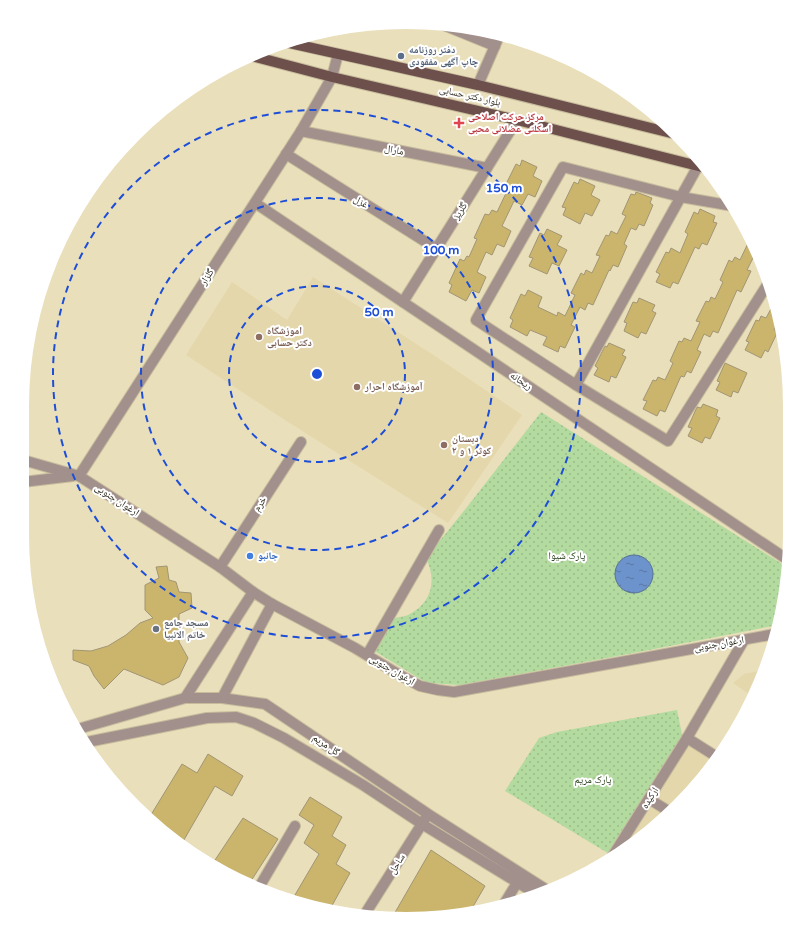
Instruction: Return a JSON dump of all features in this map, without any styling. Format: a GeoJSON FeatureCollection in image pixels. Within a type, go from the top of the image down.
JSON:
{"type":"FeatureCollection","features":[{"type":"Feature","properties":{"kind":"main road","name":"بلوار دکتر حسابی"},"geometry":{"type":"LineString","coordinates":[[298,45],[478,85],[664,131]]}},
{"type":"Feature","properties":{"kind":"main road","name":"بلوار دکتر حسابی"},"geometry":{"type":"LineString","coordinates":[[261,58],[332,77],[517,120],[696,166]]}},
{"type":"Feature","properties":{"kind":"street"},"geometry":{"type":"LineString","coordinates":[[464,33],[495,46]]}},
{"type":"Feature","properties":{"kind":"street"},"geometry":{"type":"LineString","coordinates":[[478,85],[497,40]]}},
{"type":"Feature","properties":{"kind":"street","name":"گلزار"},"geometry":{"type":"LineString","coordinates":[[79,476],[301,131],[332,77],[338,54]]}},
{"type":"Feature","properties":{"kind":"street","name":"گلریز"},"geometry":{"type":"LineString","coordinates":[[403,302],[517,120]]}},
{"type":"Feature","properties":{"kind":"street","name":"مارال"},"geometry":{"type":"LineString","coordinates":[[301,131],[487,168]]}},
{"type":"Feature","properties":{"kind":"street","name":"غزل"},"geometry":{"type":"LineString","coordinates":[[286,154],[437,249]]}},
{"type":"Feature","properties":{"kind":"street"},"geometry":{"type":"LineString","coordinates":[[724,204],[681,197],[563,167],[476,320],[576,385],[668,442],[764,289]]}},
{"type":"Feature","properties":{"kind":"street"},"geometry":{"type":"LineString","coordinates":[[576,385],[681,197],[700,170]]}},
{"type":"Feature","properties":{"kind":"street","name":"ریحانه"},"geometry":{"type":"LineString","coordinates":[[255,203],[782,556]]}},
{"type":"Feature","properties":{"kind":"street","name":"خرم"},"geometry":{"type":"LineString","coordinates":[[220,567],[301,442]]}},
{"type":"Feature","properties":{"kind":"street","name":"ارغوان جنوبی"},"geometry":{"type":"LineString","coordinates":[[29,462],[79,476],[220,567],[253,592],[272,604],[367,655],[420,686],[454,692],[769,635]]}},
{"type":"Feature","properties":{"kind":"street"},"geometry":{"type":"LineString","coordinates":[[29,481],[79,476]]}},
{"type":"Feature","properties":{"kind":"street"},"geometry":{"type":"LineString","coordinates":[[367,655],[439,530]]}},
{"type":"Feature","properties":{"kind":"street"},"geometry":{"type":"LineString","coordinates":[[185,698],[253,592]]}},
{"type":"Feature","properties":{"kind":"street"},"geometry":{"type":"LineString","coordinates":[[222,698],[272,604]]}},
{"type":"Feature","properties":{"kind":"street","name":"ارکیده"},"geometry":{"type":"LineString","coordinates":[[620,845],[687,738],[744,640]]}},
{"type":"Feature","properties":{"kind":"street","name":"گل مریم"},"geometry":{"type":"LineString","coordinates":[[82,728],[185,698],[222,698],[265,704],[428,814],[520,878],[533,890]]}},
{"type":"Feature","properties":{"kind":"street","name":"گل مریم"},"geometry":{"type":"LineString","coordinates":[[91,741],[207,718],[236,717],[254,723],[284,738],[363,785],[422,824],[520,878],[540,887]]}},
{"type":"Feature","properties":{"kind":"street"},"geometry":{"type":"LineString","coordinates":[[687,738],[712,754]]}},
{"type":"Feature","properties":{"kind":"street"},"geometry":{"type":"LineString","coordinates":[[649,799],[665,809]]}},
{"type":"Feature","properties":{"kind":"street","name":"ساحل"},"geometry":{"type":"LineString","coordinates":[[368,910],[428,814]]}},
{"type":"Feature","properties":{"kind":"street"},"geometry":{"type":"LineString","coordinates":[[262,883],[295,826]]}},
{"type":"Feature","properties":{"kind":"street"},"geometry":{"type":"LineString","coordinates":[[508,898],[520,878]]}},
{"type":"Feature","properties":{"kind":"shaded area"},"geometry":{"type":"Polygon","coordinates":[[[313,277],[438,358],[522,415],[448,523],[277,415],[186,355],[232,282],[287,320],[313,277]]]}},
{"type":"Feature","properties":{"kind":"shaded area"},"geometry":{"type":"Polygon","coordinates":[[[757,671],[748,693],[733,683],[744,674],[757,671]]]}},
{"type":"Feature","properties":{"kind":"shaded area"},"geometry":{"type":"Polygon","coordinates":[[[687,738],[711,756],[673,802],[636,834],[620,845],[687,738]]]}},
{"type":"Feature","properties":{"kind":"green space","name":"پارک شیوا"},"geometry":{"type":"Polygon","coordinates":[[[541,412],[782,564],[780,584],[772,626],[460,685],[427,683],[371,649],[382,630],[390,621],[408,615],[416,610],[427,598],[430,591],[431,575],[426,558],[541,412]]]}},
{"type":"Feature","properties":{"kind":"green space","name":"پارک مریم"},"geometry":{"type":"Polygon","coordinates":[[[677,710],[683,739],[616,848],[607,853],[505,791],[539,738],[557,732],[677,710]]]}},
{"type":"Feature","properties":{"kind":"water"},"geometry":{"type":"Polygon","coordinates":[[[630,555],[638,555],[648,560],[652,567],[652,581],[648,588],[638,593],[630,593],[620,588],[618,585],[615,578],[615,570],[620,560],[623,558],[630,555]]]}},
{"type":"Feature","properties":{"kind":"building"},"geometry":{"type":"Polygon","coordinates":[[[522,160],[537,167],[533,176],[542,181],[535,197],[528,194],[522,205],[514,201],[502,226],[511,231],[504,247],[497,244],[492,255],[486,252],[477,272],[486,277],[479,293],[472,290],[466,301],[449,292],[452,285],[449,283],[460,259],[464,261],[467,256],[469,257],[477,239],[474,238],[485,214],[489,215],[492,210],[497,212],[508,189],[504,188],[516,164],[520,166],[522,160]]]}},
{"type":"Feature","properties":{"kind":"building"},"geometry":{"type":"Polygon","coordinates":[[[580,179],[595,186],[591,195],[600,200],[592,216],[585,213],[580,224],[563,215],[566,208],[562,207],[574,182],[578,184],[580,179]]]}},
{"type":"Feature","properties":{"kind":"building"},"geometry":{"type":"Polygon","coordinates":[[[636,192],[652,198],[650,203],[653,205],[644,226],[639,224],[636,230],[631,228],[624,244],[627,246],[618,267],[613,265],[610,271],[609,270],[593,305],[588,303],[585,310],[580,307],[571,325],[575,327],[565,348],[560,346],[558,352],[543,345],[547,337],[530,330],[527,336],[510,327],[513,320],[510,318],[521,294],[525,296],[528,290],[542,297],[538,307],[557,316],[558,312],[565,316],[575,295],[571,293],[581,273],[584,275],[586,270],[592,273],[600,256],[596,255],[606,235],[609,236],[611,231],[617,234],[626,216],[622,214],[631,194],[635,195],[636,192]]]}},
{"type":"Feature","properties":{"kind":"building"},"geometry":{"type":"Polygon","coordinates":[[[700,209],[715,216],[713,222],[717,223],[707,245],[702,243],[699,249],[695,247],[678,284],[673,282],[670,288],[656,282],[660,274],[656,272],[666,252],[669,253],[671,248],[680,253],[688,234],[685,232],[694,212],[698,214],[700,209]]]}},
{"type":"Feature","properties":{"kind":"building"},"geometry":{"type":"Polygon","coordinates":[[[547,229],[562,236],[557,245],[567,250],[559,266],[552,263],[547,274],[529,266],[533,258],[529,257],[540,233],[544,235],[547,229]]]}},
{"type":"Feature","properties":{"kind":"building"},"geometry":{"type":"Polygon","coordinates":[[[747,246],[753,259],[747,270],[751,271],[741,292],[737,290],[718,333],[713,331],[710,337],[704,334],[697,350],[701,352],[691,373],[687,371],[684,377],[681,376],[665,412],[660,410],[657,416],[643,409],[647,401],[643,400],[653,380],[656,381],[658,377],[665,380],[673,363],[670,361],[679,341],[682,342],[684,338],[691,341],[700,322],[696,321],[706,301],[709,302],[711,297],[715,299],[723,282],[720,280],[729,260],[732,262],[735,257],[740,260],[747,246]]]}},
{"type":"Feature","properties":{"kind":"building"},"geometry":{"type":"Polygon","coordinates":[[[639,298],[655,305],[652,311],[656,313],[646,334],[641,332],[638,338],[624,331],[627,323],[624,322],[633,302],[637,303],[639,298]]]}},
{"type":"Feature","properties":{"kind":"building"},"geometry":{"type":"Polygon","coordinates":[[[770,310],[775,328],[774,330],[776,330],[776,334],[768,352],[765,350],[761,358],[745,350],[749,342],[746,341],[756,320],[759,321],[761,316],[766,318],[770,310]]]}},
{"type":"Feature","properties":{"kind":"building"},"geometry":{"type":"Polygon","coordinates":[[[609,343],[625,350],[622,355],[626,357],[616,378],[611,376],[609,382],[594,375],[598,368],[595,366],[605,346],[607,347],[609,343]]]}},
{"type":"Feature","properties":{"kind":"building"},"geometry":{"type":"Polygon","coordinates":[[[725,363],[747,373],[738,393],[733,391],[731,397],[716,390],[720,382],[717,381],[725,363]]]}},
{"type":"Feature","properties":{"kind":"building"},"geometry":{"type":"Polygon","coordinates":[[[703,404],[718,410],[716,416],[720,418],[710,439],[705,437],[702,443],[688,436],[692,428],[688,427],[697,407],[701,408],[703,404]]]}},
{"type":"Feature","properties":{"kind":"building","name":"مسجد جامع خاتم الانبیا"},"geometry":{"type":"Polygon","coordinates":[[[167,566],[169,580],[176,582],[179,592],[191,593],[192,608],[179,614],[179,642],[188,658],[179,677],[163,685],[124,669],[104,689],[94,676],[89,666],[73,660],[73,650],[91,651],[108,646],[126,635],[140,623],[153,618],[145,610],[145,585],[159,578],[156,567],[167,566]]]}},
{"type":"Feature","properties":{"kind":"building"},"geometry":{"type":"Polygon","coordinates":[[[208,754],[243,776],[232,796],[215,786],[184,839],[152,813],[182,764],[197,773],[208,754]]]}},
{"type":"Feature","properties":{"kind":"building"},"geometry":{"type":"Polygon","coordinates":[[[310,797],[342,817],[332,836],[346,845],[336,864],[350,873],[332,905],[295,895],[319,854],[304,843],[314,825],[299,815],[310,797]]]}},
{"type":"Feature","properties":{"kind":"building"},"geometry":{"type":"Polygon","coordinates":[[[243,818],[278,839],[252,879],[215,860],[243,818]]]}},
{"type":"Feature","properties":{"kind":"building"},"geometry":{"type":"Polygon","coordinates":[[[431,850],[485,886],[473,906],[431,911],[396,912],[431,850]]]}},
{"type":"Feature","properties":{"kind":"place","name":"دفتر روزنامه چاپ آگهی مفقودی"},"geometry":{"type":"Point","coordinates":[401,56]}},
{"type":"Feature","properties":{"kind":"place","name":"مرکز حرکت اصلاحی اسکلتی عضلانی محبی"},"geometry":{"type":"Point","coordinates":[459,123]}},
{"type":"Feature","properties":{"kind":"place","name":"اموزشگاه دکتر حسابی"},"geometry":{"type":"Point","coordinates":[259,337]}},
{"type":"Feature","properties":{"kind":"place","name":"آموزشگاه احرار"},"geometry":{"type":"Point","coordinates":[357,387]}},
{"type":"Feature","properties":{"kind":"place","name":"دبستان کوثر ۱ و ۲"},"geometry":{"type":"Point","coordinates":[444,445]}},
{"type":"Feature","properties":{"kind":"place","name":"جانبو"},"geometry":{"type":"Point","coordinates":[250,556]}},
{"type":"Feature","properties":{"kind":"place","name":"مسجد جامع خاتم الانبیا"},"geometry":{"type":"Point","coordinates":[156,629]}}]}
